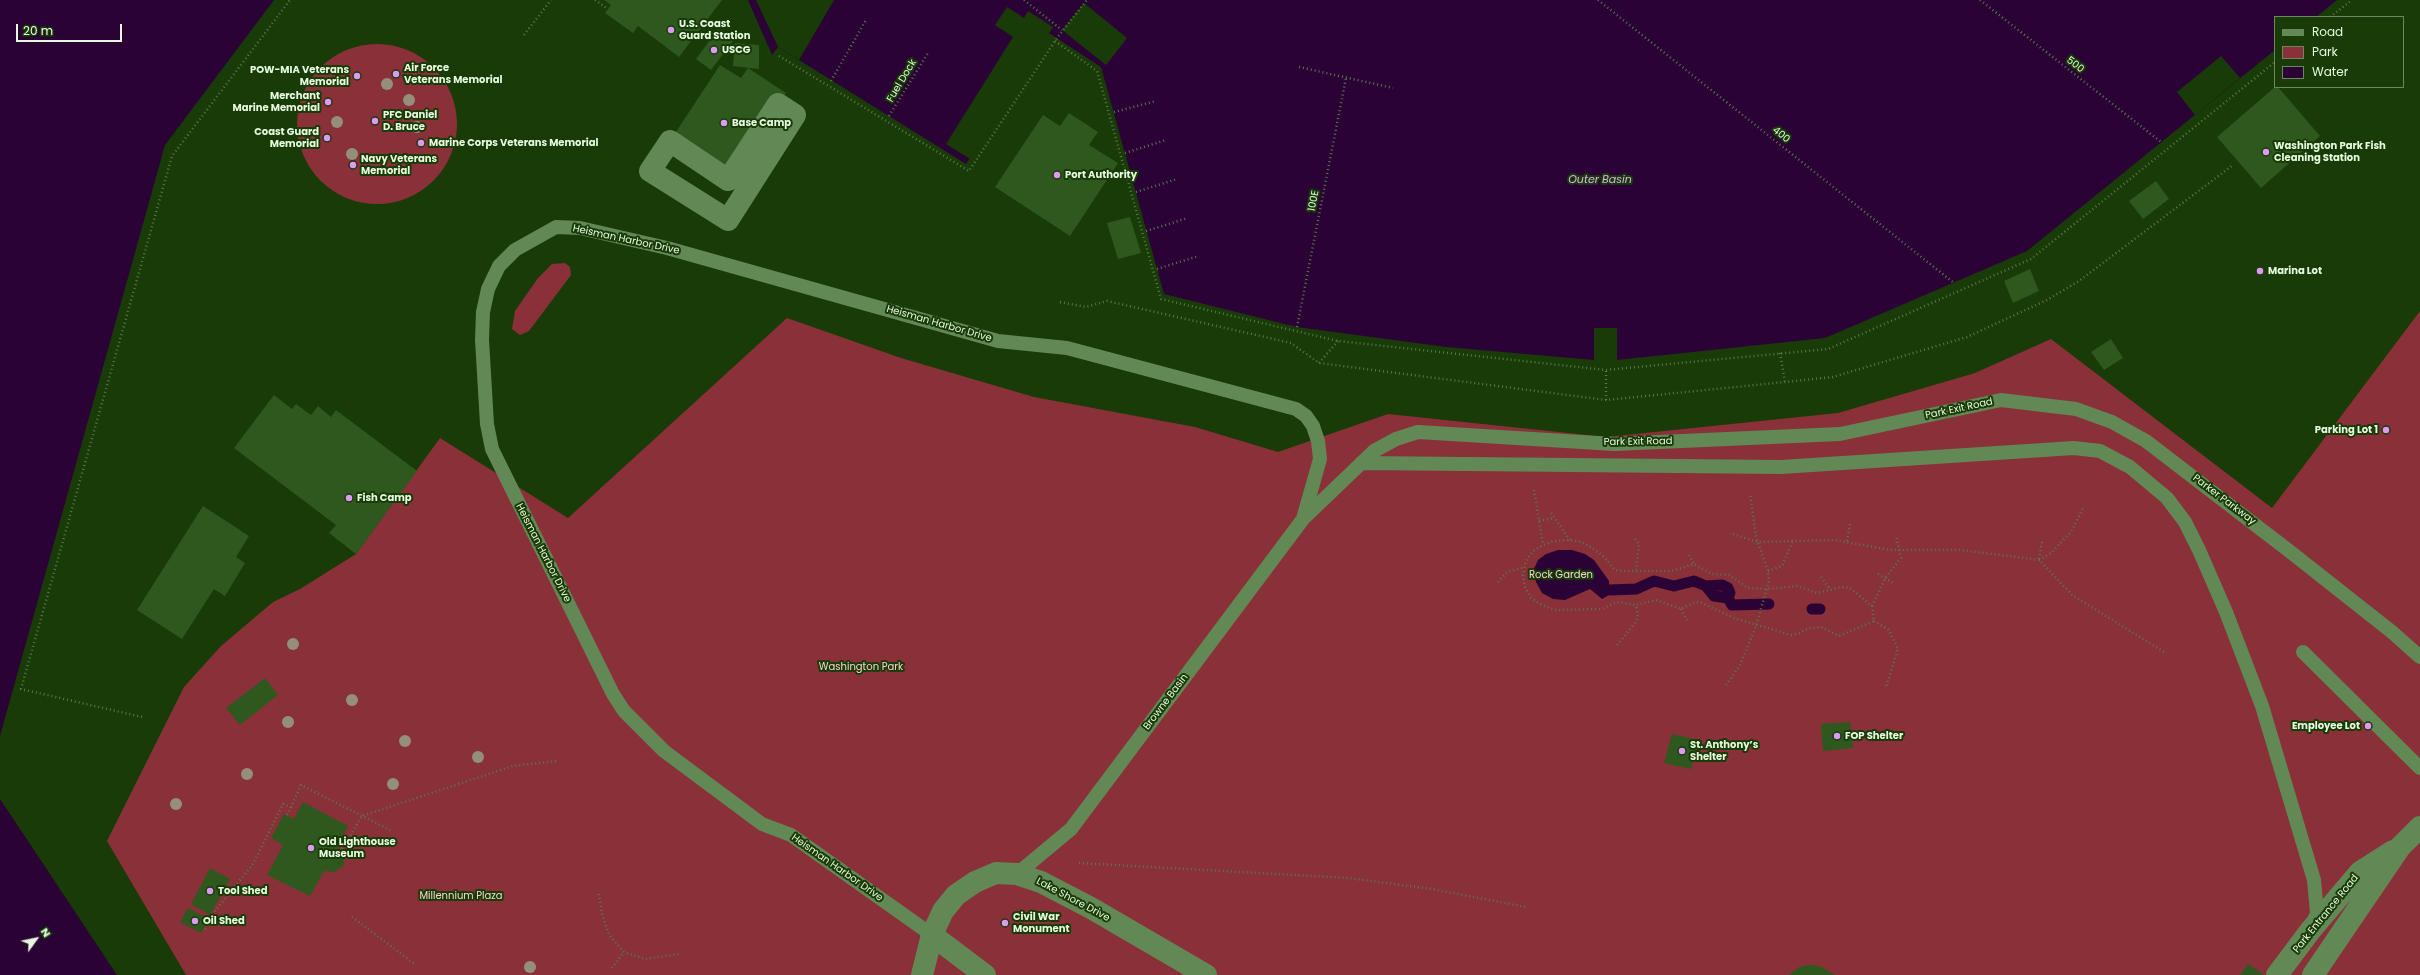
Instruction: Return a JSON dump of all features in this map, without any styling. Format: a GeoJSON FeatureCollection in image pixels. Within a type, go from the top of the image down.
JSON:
{"type":"FeatureCollection","features":[{"type":"Feature","properties":{"kind":"street"},"geometry":{"type":"LineString","coordinates":[[778,104],[795,116],[728,220],[650,172],[670,141],[728,180],[778,104]]}},
{"type":"Feature","properties":{"kind":"street","name":"Park Entrance Road"},"geometry":{"type":"LineString","coordinates":[[2313,975],[2400,847],[2420,827]]}},
{"type":"Feature","properties":{"kind":"street","name":"Park Entrance Road"},"geometry":{"type":"LineString","coordinates":[[2278,975],[2310,931],[2360,872],[2400,847]]}},
{"type":"Feature","properties":{"kind":"street","name":"Lake Shore Drive"},"geometry":{"type":"LineString","coordinates":[[922,975],[932,934],[943,911],[951,900],[975,882],[996,873],[1017,874],[1041,882],[1085,905],[1206,975]]}},
{"type":"Feature","properties":{"kind":"street"},"geometry":{"type":"LineString","coordinates":[[932,934],[985,975]]}},
{"type":"Feature","properties":{"kind":"lane","name":"Heisman Harbor Drive"},"geometry":{"type":"LineString","coordinates":[[932,934],[791,836],[762,824],[664,751],[624,711],[613,694],[492,449],[487,424],[482,340],[483,312],[488,288],[499,266],[515,250],[556,227],[580,228],[642,242],[998,340],[1067,348],[1296,409],[1306,416],[1314,426],[1318,441],[1320,459],[1303,519]]}},
{"type":"Feature","properties":{"kind":"lane","name":"Park Exit Road"},"geometry":{"type":"LineString","coordinates":[[1303,519],[1374,451],[1396,439],[1418,432],[1614,444],[1840,434],[2000,400]]}},
{"type":"Feature","properties":{"kind":"lane","name":"Parker Parkway"},"geometry":{"type":"LineString","coordinates":[[2000,400],[2076,409],[2112,422],[2146,441],[2288,550],[2392,632],[2420,657]]}},
{"type":"Feature","properties":{"kind":"lane"},"geometry":{"type":"LineString","coordinates":[[1362,463],[1780,467],[2074,448],[2100,451],[2130,467],[2147,480],[2176,508],[2185,522],[2223,605],[2248,667],[2314,880],[2317,913],[2310,931]]}},
{"type":"Feature","properties":{"kind":"lane","name":"Browne Basin"},"geometry":{"type":"LineString","coordinates":[[1017,874],[1071,829],[1303,519]]}},
{"type":"Feature","properties":{"kind":"lane"},"geometry":{"type":"LineString","coordinates":[[2303,652],[2420,768]]}},
{"type":"Feature","properties":{"kind":"path"},"geometry":{"type":"LineString","coordinates":[[142,717],[21,689],[172,156],[290,0]]}},
{"type":"Feature","properties":{"kind":"path"},"geometry":{"type":"LineString","coordinates":[[524,35],[551,0]]}},
{"type":"Feature","properties":{"kind":"path"},"geometry":{"type":"LineString","coordinates":[[595,0],[608,9]]}},
{"type":"Feature","properties":{"kind":"path"},"geometry":{"type":"LineString","coordinates":[[1024,0],[1062,30]]}},
{"type":"Feature","properties":{"kind":"path"},"geometry":{"type":"LineString","coordinates":[[779,56],[969,170],[1062,30],[1086,0]]}},
{"type":"Feature","properties":{"kind":"path","name":"400"},"geometry":{"type":"LineString","coordinates":[[1598,0],[1954,283]]}},
{"type":"Feature","properties":{"kind":"path","name":"500"},"geometry":{"type":"LineString","coordinates":[[1980,0],[2161,142]]}},
{"type":"Feature","properties":{"kind":"path"},"geometry":{"type":"LineString","coordinates":[[2331,16],[2352,0]]}},
{"type":"Feature","properties":{"kind":"path"},"geometry":{"type":"LineString","coordinates":[[831,81],[866,20]]}},
{"type":"Feature","properties":{"kind":"path"},"geometry":{"type":"LineString","coordinates":[[1055,41],[1097,71],[1161,298],[1338,341],[1606,370],[1828,349],[2031,259],[2274,63]]}},
{"type":"Feature","properties":{"kind":"path","name":"Fuel Dock"},"geometry":{"type":"LineString","coordinates":[[889,116],[928,53]]}},
{"type":"Feature","properties":{"kind":"path"},"geometry":{"type":"LineString","coordinates":[[1299,67],[1393,88]]}},
{"type":"Feature","properties":{"kind":"path","name":"100E"},"geometry":{"type":"LineString","coordinates":[[1297,327],[1346,78]]}},
{"type":"Feature","properties":{"kind":"path"},"geometry":{"type":"LineString","coordinates":[[1114,112],[1156,101]]}},
{"type":"Feature","properties":{"kind":"path"},"geometry":{"type":"LineString","coordinates":[[1125,152],[1166,140]]}},
{"type":"Feature","properties":{"kind":"path"},"geometry":{"type":"LineString","coordinates":[[1060,302],[1086,307],[1108,301],[1291,343],[1319,364],[1606,400],[1833,377],[1967,337],[2047,300],[2078,281],[2234,165]]}},
{"type":"Feature","properties":{"kind":"path"},"geometry":{"type":"LineString","coordinates":[[1136,192],[1177,179]]}},
{"type":"Feature","properties":{"kind":"path"},"geometry":{"type":"LineString","coordinates":[[1146,231],[1188,218]]}},
{"type":"Feature","properties":{"kind":"path"},"geometry":{"type":"LineString","coordinates":[[1157,270],[1199,256]]}},
{"type":"Feature","properties":{"kind":"path"},"geometry":{"type":"LineString","coordinates":[[1319,364],[1338,341]]}},
{"type":"Feature","properties":{"kind":"path"},"geometry":{"type":"LineString","coordinates":[[1780,353],[1785,382]]}},
{"type":"Feature","properties":{"kind":"path"},"geometry":{"type":"LineString","coordinates":[[1606,370],[1606,400]]}},
{"type":"Feature","properties":{"kind":"path"},"geometry":{"type":"LineString","coordinates":[[1530,464],[1543,545]]}},
{"type":"Feature","properties":{"kind":"path"},"geometry":{"type":"LineString","coordinates":[[1726,685],[1740,665],[1756,626],[1767,589],[1768,571],[1757,542],[1746,467]]}},
{"type":"Feature","properties":{"kind":"path"},"geometry":{"type":"LineString","coordinates":[[2039,560],[2050,553],[2071,532],[2084,506]]}},
{"type":"Feature","properties":{"kind":"path"},"geometry":{"type":"LineString","coordinates":[[1551,513],[1570,540]]}},
{"type":"Feature","properties":{"kind":"path"},"geometry":{"type":"LineString","coordinates":[[1539,521],[1554,518]]}},
{"type":"Feature","properties":{"kind":"path"},"geometry":{"type":"LineString","coordinates":[[1848,541],[1850,524]]}},
{"type":"Feature","properties":{"kind":"path"},"geometry":{"type":"LineString","coordinates":[[1733,534],[1757,542],[1793,540],[1848,541],[1872,547],[1900,550],[1961,550],[2039,560],[2072,594],[2164,652]]}},
{"type":"Feature","properties":{"kind":"path"},"geometry":{"type":"LineString","coordinates":[[1874,621],[1872,606],[1886,577],[1901,558],[1896,536]]}},
{"type":"Feature","properties":{"kind":"path"},"geometry":{"type":"LineString","coordinates":[[1635,539],[1639,544],[1636,570]]}},
{"type":"Feature","properties":{"kind":"path"},"geometry":{"type":"LineString","coordinates":[[1688,622],[1681,609],[1656,600],[1636,606],[1616,602],[1602,608],[1555,610],[1540,604],[1530,596],[1525,587],[1525,567],[1533,551],[1543,545],[1554,541],[1570,540],[1582,542],[1592,548],[1603,556],[1615,570],[1672,571],[1694,564]]}},
{"type":"Feature","properties":{"kind":"path"},"geometry":{"type":"LineString","coordinates":[[1768,571],[1782,566],[1793,540]]}},
{"type":"Feature","properties":{"kind":"path"},"geometry":{"type":"LineString","coordinates":[[2039,560],[2042,542]]}},
{"type":"Feature","properties":{"kind":"path"},"geometry":{"type":"LineString","coordinates":[[1689,555],[1694,564],[1712,574],[1729,575],[1748,588],[1767,589],[1796,586],[1817,593],[1842,587],[1850,588],[1872,606]]}},
{"type":"Feature","properties":{"kind":"path"},"geometry":{"type":"LineString","coordinates":[[1498,582],[1507,572],[1525,567]]}},
{"type":"Feature","properties":{"kind":"path"},"geometry":{"type":"LineString","coordinates":[[1878,574],[1886,577],[1894,583]]}},
{"type":"Feature","properties":{"kind":"path"},"geometry":{"type":"LineString","coordinates":[[1821,577],[1830,589]]}},
{"type":"Feature","properties":{"kind":"path"},"geometry":{"type":"LineString","coordinates":[[1681,609],[1695,602],[1702,603],[1734,618],[1756,626],[1791,635],[1800,634],[1809,628],[1821,627],[1839,636],[1874,621]]}},
{"type":"Feature","properties":{"kind":"path"},"geometry":{"type":"LineString","coordinates":[[1617,645],[1636,622],[1638,615],[1636,606]]}},
{"type":"Feature","properties":{"kind":"path"},"geometry":{"type":"LineString","coordinates":[[1874,621],[1889,630],[1898,649],[1886,687]]}},
{"type":"Feature","properties":{"kind":"path"},"geometry":{"type":"LineString","coordinates":[[342,850],[362,816],[513,766],[557,761]]}},
{"type":"Feature","properties":{"kind":"path"},"geometry":{"type":"LineString","coordinates":[[287,815],[302,785],[392,831]]}},
{"type":"Feature","properties":{"kind":"path"},"geometry":{"type":"LineString","coordinates":[[205,929],[216,910],[253,864],[283,804],[291,807]]}},
{"type":"Feature","properties":{"kind":"path"},"geometry":{"type":"LineString","coordinates":[[1079,863],[1349,878],[1432,889],[1526,906]]}},
{"type":"Feature","properties":{"kind":"path"},"geometry":{"type":"LineString","coordinates":[[600,894],[602,914],[609,935],[624,952],[645,959],[679,954]]}},
{"type":"Feature","properties":{"kind":"path"},"geometry":{"type":"LineString","coordinates":[[352,917],[416,965]]}},
{"type":"Feature","properties":{"kind":"path"},"geometry":{"type":"LineString","coordinates":[[612,968],[624,952]]}},
{"type":"Feature","properties":{"kind":"green space"},"geometry":{"type":"Polygon","coordinates":[[[385,44],[400,47],[415,53],[434,67],[444,79],[451,93],[456,108],[456,140],[451,155],[444,169],[434,181],[422,191],[400,201],[385,204],[369,204],[354,201],[332,191],[320,181],[310,169],[298,140],[297,116],[300,101],[310,79],[320,67],[332,57],[361,45],[385,44]]]}},
{"type":"Feature","properties":{"kind":"green space"},"geometry":{"type":"Polygon","coordinates":[[[565,263],[570,267],[571,275],[529,331],[520,335],[512,329],[515,311],[538,278],[552,264],[565,263]]]}},
{"type":"Feature","properties":{"kind":"green space","name":"Washington Park"},"geometry":{"type":"Polygon","coordinates":[[[2420,311],[2420,975],[186,975],[107,841],[184,687],[221,646],[273,602],[300,589],[356,554],[440,438],[568,518],[787,318],[901,358],[1034,397],[1195,427],[1278,452],[1388,414],[1606,437],[1838,413],[1975,373],[2051,339],[2272,508],[2420,311]]]}},
{"type":"Feature","properties":{"kind":"water"},"geometry":{"type":"Polygon","coordinates":[[[0,0],[274,0],[165,145],[0,736],[0,0]]]}},
{"type":"Feature","properties":{"kind":"water","name":"Outer Basin"},"geometry":{"type":"Polygon","coordinates":[[[748,0],[2337,0],[2317,16],[2274,16],[2274,51],[2027,251],[1825,338],[1617,360],[1594,360],[1446,347],[1297,327],[1164,294],[1101,67],[1049,33],[966,164],[778,47],[772,55],[748,0]]]}},
{"type":"Feature","properties":{"kind":"water"},"geometry":{"type":"Polygon","coordinates":[[[1558,550],[1572,550],[1585,554],[1594,560],[1609,581],[1609,595],[1602,599],[1590,589],[1565,600],[1553,599],[1542,593],[1536,582],[1533,571],[1538,560],[1546,554],[1558,550]]]}},
{"type":"Feature","properties":{"kind":"water"},"geometry":{"type":"Polygon","coordinates":[[[0,799],[117,975],[0,975],[0,799]]]}},
{"type":"Feature","properties":{"kind":"pier"},"geometry":{"type":"Polygon","coordinates":[[[756,0],[834,0],[799,60],[778,47],[756,0]]]}},
{"type":"Feature","properties":{"kind":"pier"},"geometry":{"type":"Polygon","coordinates":[[[1084,3],[1127,38],[1106,65],[1062,30],[1084,3]]]}},
{"type":"Feature","properties":{"kind":"pier"},"geometry":{"type":"Polygon","coordinates":[[[1007,7],[1024,18],[1028,11],[1053,27],[970,159],[946,144],[1013,37],[995,25],[1007,7]]]}},
{"type":"Feature","properties":{"kind":"pier"},"geometry":{"type":"Polygon","coordinates":[[[2221,56],[2240,78],[2195,115],[2177,92],[2221,56]]]}},
{"type":"Feature","properties":{"kind":"pier"},"geometry":{"type":"Polygon","coordinates":[[[1594,328],[1617,328],[1617,360],[1594,360],[1594,328]]]}},
{"type":"Feature","properties":{"kind":"building","name":"U.S. Coast Guard Station"},"geometry":{"type":"Polygon","coordinates":[[[604,0],[722,0],[679,57],[638,26],[633,33],[605,13],[611,5],[604,0]]]}},
{"type":"Feature","properties":{"kind":"building","name":"USCG"},"geometry":{"type":"Polygon","coordinates":[[[718,29],[733,41],[711,70],[696,59],[718,29]]]}},
{"type":"Feature","properties":{"kind":"building","name":"USCG"},"geometry":{"type":"Polygon","coordinates":[[[735,43],[759,45],[759,69],[733,66],[735,43]]]}},
{"type":"Feature","properties":{"kind":"building","name":"Base Camp"},"geometry":{"type":"Polygon","coordinates":[[[720,65],[741,78],[748,68],[786,93],[728,180],[670,141],[720,65]]]}},
{"type":"Feature","properties":{"kind":"building","name":"Washington Park Fish Cleaning Station"},"geometry":{"type":"Polygon","coordinates":[[[2274,88],[2279,88],[2320,136],[2261,188],[2217,137],[2274,88]]]}},
{"type":"Feature","properties":{"kind":"building","name":"Port Authority"},"geometry":{"type":"Polygon","coordinates":[[[1069,113],[1098,132],[1089,145],[1118,163],[1070,236],[995,187],[1043,115],[1060,126],[1069,113]]]}},
{"type":"Feature","properties":{"kind":"building"},"geometry":{"type":"Polygon","coordinates":[[[2156,181],[2169,199],[2143,219],[2129,201],[2156,181]]]}},
{"type":"Feature","properties":{"kind":"building"},"geometry":{"type":"Polygon","coordinates":[[[1130,217],[1141,253],[1118,259],[1107,223],[1130,217]]]}},
{"type":"Feature","properties":{"kind":"building"},"geometry":{"type":"Polygon","coordinates":[[[2030,269],[2039,291],[2013,303],[2004,281],[2030,269]]]}},
{"type":"Feature","properties":{"kind":"building"},"geometry":{"type":"Polygon","coordinates":[[[2111,339],[2123,358],[2104,370],[2091,352],[2111,339]]]}},
{"type":"Feature","properties":{"kind":"building","name":"Fish Camp"},"geometry":{"type":"Polygon","coordinates":[[[274,395],[292,409],[296,404],[311,415],[318,406],[331,417],[336,410],[417,471],[356,554],[329,533],[336,525],[234,448],[274,395]]]}},
{"type":"Feature","properties":{"kind":"building"},"geometry":{"type":"Polygon","coordinates":[[[203,506],[249,536],[236,557],[245,563],[225,596],[214,589],[182,639],[137,610],[203,506]]]}},
{"type":"Feature","properties":{"kind":"building"},"geometry":{"type":"Polygon","coordinates":[[[265,678],[278,695],[240,725],[226,708],[265,678]]]}},
{"type":"Feature","properties":{"kind":"building","name":"FOP Shelter"},"geometry":{"type":"Polygon","coordinates":[[[1850,722],[1853,748],[1823,751],[1821,724],[1850,722]]]}},
{"type":"Feature","properties":{"kind":"building","name":"St. Anthony’s Shelter"},"geometry":{"type":"Polygon","coordinates":[[[1672,734],[1699,740],[1691,769],[1664,763],[1672,734]]]}},
{"type":"Feature","properties":{"kind":"building","name":"Old Lighthouse Museum"},"geometry":{"type":"Polygon","coordinates":[[[303,802],[348,826],[337,846],[344,855],[344,865],[335,872],[324,871],[310,896],[267,875],[283,845],[271,838],[284,814],[294,819],[303,802]]]}},
{"type":"Feature","properties":{"kind":"building","name":"Tool Shed"},"geometry":{"type":"Polygon","coordinates":[[[210,868],[230,879],[210,915],[191,904],[210,868]]]}},
{"type":"Feature","properties":{"kind":"building","name":"Oil Shed"},"geometry":{"type":"Polygon","coordinates":[[[188,908],[209,919],[201,933],[180,922],[188,908]]]}},
{"type":"Feature","properties":{"kind":"building"},"geometry":{"type":"Polygon","coordinates":[[[2248,964],[2264,975],[2240,975],[2248,964]]]}},
{"type":"Feature","properties":{"kind":"building"},"geometry":{"type":"Polygon","coordinates":[[[1809,965],[1820,966],[1835,975],[1789,975],[1799,967],[1809,965]]]}},
{"type":"Feature","properties":{"kind":"waterway"},"geometry":{"type":"LineString","coordinates":[[1610,590],[1636,589],[1654,581],[1674,586],[1694,581],[1706,586],[1722,585],[1728,588],[1730,593],[1728,598],[1732,605],[1769,604]]}},
{"type":"Feature","properties":{"kind":"waterway"},"geometry":{"type":"LineString","coordinates":[[1706,586],[1714,596],[1728,598]]}},
{"type":"Feature","properties":{"kind":"waterway"},"geometry":{"type":"LineString","coordinates":[[1812,609],[1820,609]]}},
{"type":"Feature","properties":{"kind":"place","name":"U.S. Coast Guard Station"},"geometry":{"type":"Point","coordinates":[671,30]}},
{"type":"Feature","properties":{"kind":"place","name":"USCG"},"geometry":{"type":"Point","coordinates":[714,50]}},
{"type":"Feature","properties":{"kind":"place","name":"Air Force Veterans Memorial"},"geometry":{"type":"Point","coordinates":[396,74]}},
{"type":"Feature","properties":{"kind":"place","name":"POW-MIA Veterans Memorial"},"geometry":{"type":"Point","coordinates":[357,76]}},
{"type":"Feature","properties":{"kind":"place","name":"Merchant Marine Memorial"},"geometry":{"type":"Point","coordinates":[328,102]}},
{"type":"Feature","properties":{"kind":"place","name":"PFC Daniel D. Bruce"},"geometry":{"type":"Point","coordinates":[375,121]}},
{"type":"Feature","properties":{"kind":"place","name":"Base Camp"},"geometry":{"type":"Point","coordinates":[724,123]}},
{"type":"Feature","properties":{"kind":"place","name":"Coast Guard Memorial"},"geometry":{"type":"Point","coordinates":[327,138]}},
{"type":"Feature","properties":{"kind":"place","name":"Marine Corps Veterans Memorial"},"geometry":{"type":"Point","coordinates":[421,143]}},
{"type":"Feature","properties":{"kind":"place","name":"Washington Park Fish Cleaning Station"},"geometry":{"type":"Point","coordinates":[2266,152]}},
{"type":"Feature","properties":{"kind":"place","name":"Navy Veterans Memorial"},"geometry":{"type":"Point","coordinates":[353,165]}},
{"type":"Feature","properties":{"kind":"place","name":"Port Authority"},"geometry":{"type":"Point","coordinates":[1057,175]}},
{"type":"Feature","properties":{"kind":"place","name":"Marina Lot"},"geometry":{"type":"Point","coordinates":[2260,271]}},
{"type":"Feature","properties":{"kind":"place","name":"Parking Lot 1"},"geometry":{"type":"Point","coordinates":[2386,430]}},
{"type":"Feature","properties":{"kind":"place","name":"Fish Camp"},"geometry":{"type":"Point","coordinates":[349,498]}},
{"type":"Feature","properties":{"kind":"place","name":"Employee Lot"},"geometry":{"type":"Point","coordinates":[2368,726]}},
{"type":"Feature","properties":{"kind":"place","name":"FOP Shelter"},"geometry":{"type":"Point","coordinates":[1837,736]}},
{"type":"Feature","properties":{"kind":"place","name":"St. Anthony’s Shelter"},"geometry":{"type":"Point","coordinates":[1682,751]}},
{"type":"Feature","properties":{"kind":"place","name":"Old Lighthouse Museum"},"geometry":{"type":"Point","coordinates":[311,848]}},
{"type":"Feature","properties":{"kind":"place","name":"Tool Shed"},"geometry":{"type":"Point","coordinates":[210,891]}},
{"type":"Feature","properties":{"kind":"place","name":"Oil Shed"},"geometry":{"type":"Point","coordinates":[195,921]}},
{"type":"Feature","properties":{"kind":"place","name":"Civil War Monument"},"geometry":{"type":"Point","coordinates":[1005,923]}},
{"type":"Feature","properties":{"kind":"park label","name":"Rock Garden"},"geometry":{"type":"Point","coordinates":[1561,575]}},
{"type":"Feature","properties":{"kind":"park label","name":"Millennium Plaza"},"geometry":{"type":"Point","coordinates":[461,896]}}]}
